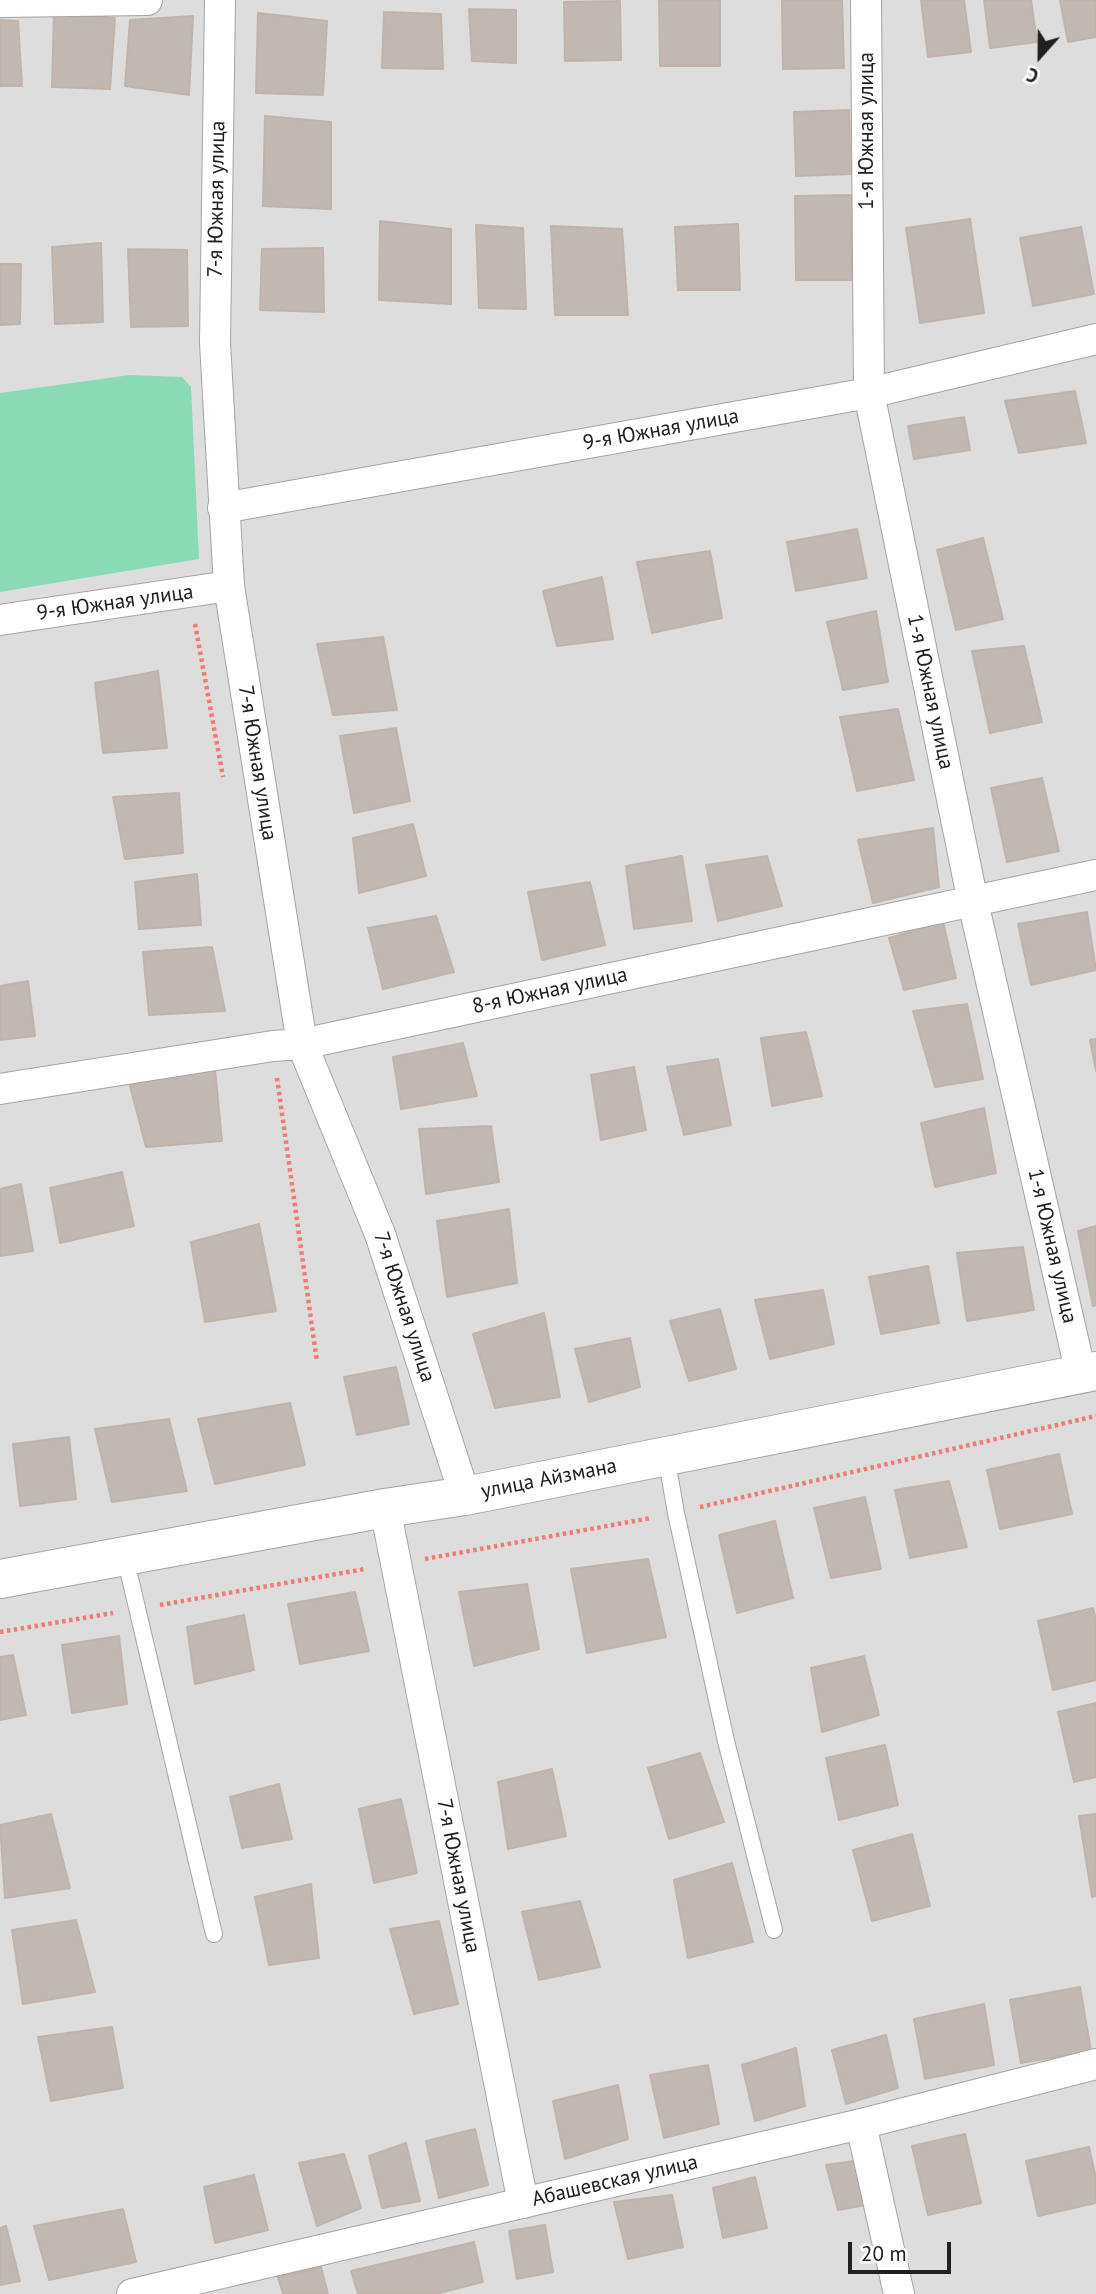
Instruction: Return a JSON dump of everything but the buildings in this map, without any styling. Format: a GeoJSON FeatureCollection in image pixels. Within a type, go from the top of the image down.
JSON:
{"type":"FeatureCollection","features":[{"type":"Feature","properties":{"kind":"street"},"geometry":{"type":"LineString","coordinates":[[0,2],[147,0]]}},
{"type":"Feature","properties":{"kind":"street","name":"7-я Южная улица"},"geometry":{"type":"LineString","coordinates":[[220,0],[215,343],[229,586],[302,1044],[380,1234],[466,1496]]}},
{"type":"Feature","properties":{"kind":"street","name":"1-я Южная улица"},"geometry":{"type":"LineString","coordinates":[[866,0],[869,393],[973,902],[1088,1372]]}},
{"type":"Feature","properties":{"kind":"street","name":"9-я Южная улица"},"geometry":{"type":"LineString","coordinates":[[223,508],[869,393],[1096,340]]}},
{"type":"Feature","properties":{"kind":"street","name":"9-я Южная улица"},"geometry":{"type":"LineString","coordinates":[[0,620],[229,586]]}},
{"type":"Feature","properties":{"kind":"street","name":"8-я Южная улица"},"geometry":{"type":"LineString","coordinates":[[0,1090],[273,1046],[302,1044],[1096,875]]}},
{"type":"Feature","properties":{"kind":"street","name":"улица Айзмана"},"geometry":{"type":"LineString","coordinates":[[0,1580],[385,1508],[466,1496],[1088,1372]]}},
{"type":"Feature","properties":{"kind":"street","name":"7-я Южная улица"},"geometry":{"type":"LineString","coordinates":[[385,1508],[523,2203]]}},
{"type":"Feature","properties":{"kind":"street","name":"Абашевская улица"},"geometry":{"type":"LineString","coordinates":[[132,2294],[182,2288],[523,2203],[861,2124],[1096,2064]]}},
{"type":"Feature","properties":{"kind":"street"},"geometry":{"type":"LineString","coordinates":[[861,2124],[899,2294]]}},
{"type":"Feature","properties":{"kind":"lane"},"geometry":{"type":"LineString","coordinates":[[666,1456],[726,1741],[774,1930]]}},
{"type":"Feature","properties":{"kind":"lane"},"geometry":{"type":"LineString","coordinates":[[125,1557],[214,1934]]}},
{"type":"Feature","properties":{"kind":"path"},"geometry":{"type":"LineString","coordinates":[[0,1632],[676,1513],[1096,1416]]}},
{"type":"Feature","properties":{"kind":"shaded area"},"geometry":{"type":"Polygon","coordinates":[[[0,0],[1096,0],[1096,2294],[0,2294],[0,0]]]}},
{"type":"Feature","properties":{"kind":"green space"},"geometry":{"type":"Polygon","coordinates":[[[130,375],[182,377],[191,387],[199,559],[0,592],[0,393],[130,375]]]}}]}
